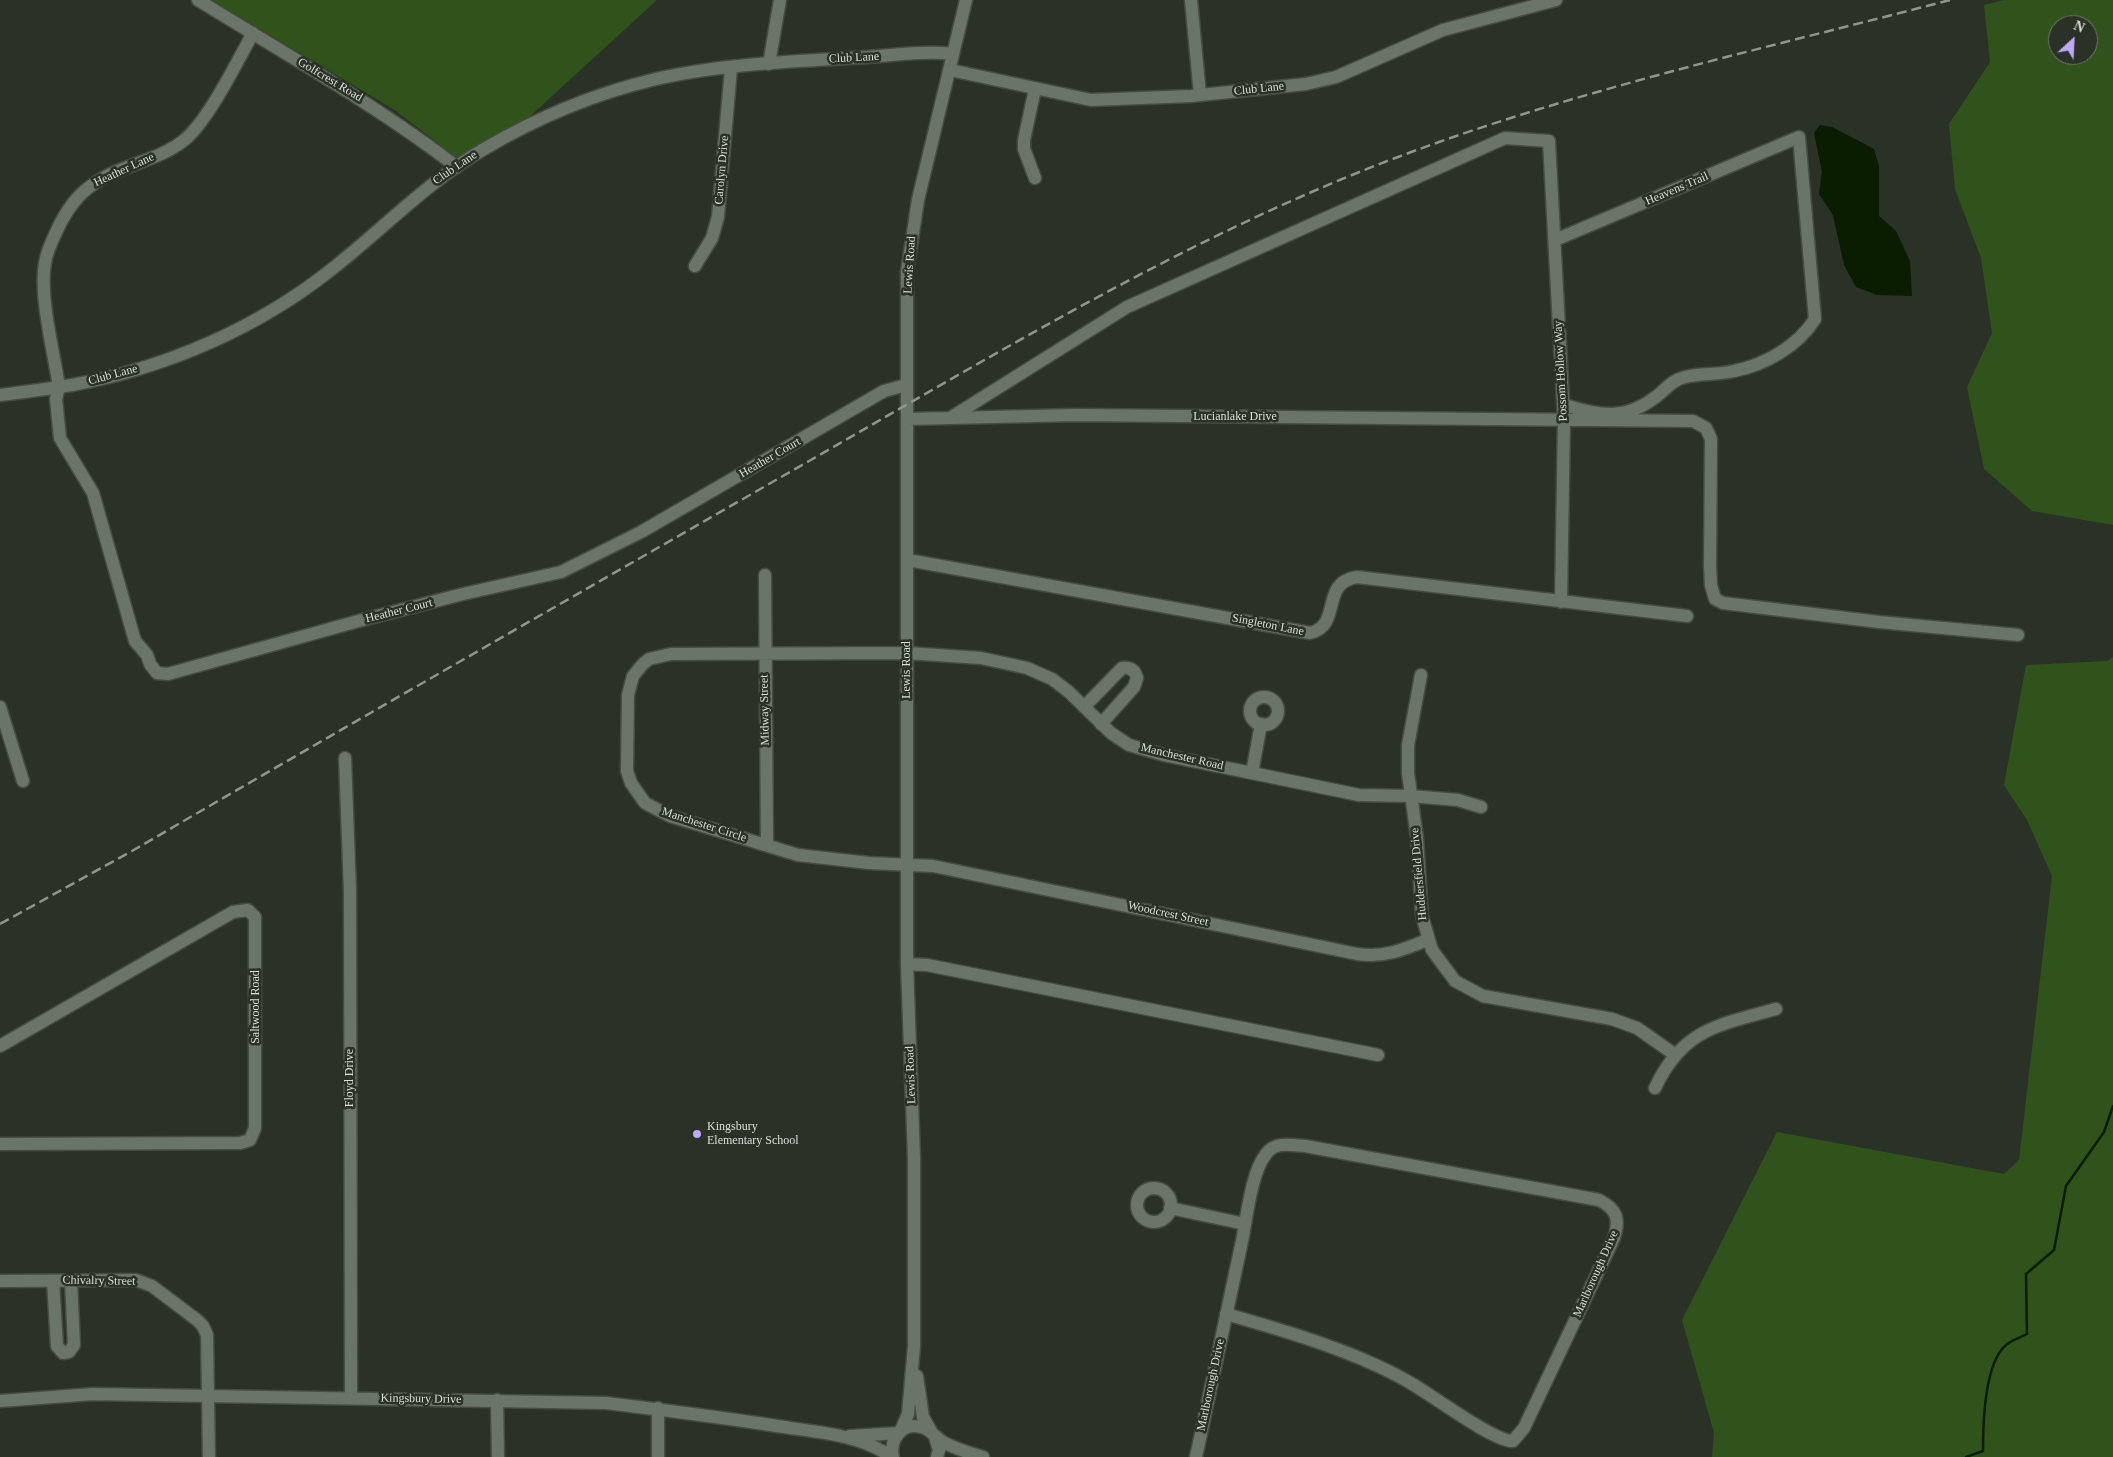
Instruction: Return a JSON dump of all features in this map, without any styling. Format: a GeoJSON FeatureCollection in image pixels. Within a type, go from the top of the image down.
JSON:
{"type":"FeatureCollection","features":[{"type":"Feature","properties":{"kind":"street","name":"Golfcrest Road"},"geometry":{"type":"LineString","coordinates":[[198,0],[369,103],[458,166]]}},
{"type":"Feature","properties":{"kind":"street"},"geometry":{"type":"LineString","coordinates":[[769,64],[780,0]]}},
{"type":"Feature","properties":{"kind":"street","name":"Lewis Road"},"geometry":{"type":"LineString","coordinates":[[900,1431],[908,1414],[914,1346],[914,1158],[907,964],[907,272],[911,235],[926,164],[966,0]]}},
{"type":"Feature","properties":{"kind":"street"},"geometry":{"type":"LineString","coordinates":[[1191,0],[1200,95]]}},
{"type":"Feature","properties":{"kind":"street","name":"Club Lane"},"geometry":{"type":"LineString","coordinates":[[950,70],[1091,100],[1200,95],[1320,81],[1443,30],[1556,0]]}},
{"type":"Feature","properties":{"kind":"street","name":"Heather Lane"},"geometry":{"type":"LineString","coordinates":[[59,387],[44,272],[49,247],[70,206],[87,188],[105,177],[172,148],[187,137],[220,91],[253,33]]}},
{"type":"Feature","properties":{"kind":"street","name":"Club Lane"},"geometry":{"type":"LineString","coordinates":[[0,395],[59,387],[110,377],[169,359],[251,322],[332,269],[428,187],[458,166],[515,132],[593,98],[651,80],[731,68],[769,64],[953,54]]}},
{"type":"Feature","properties":{"kind":"street","name":"Carolyn Drive"},"geometry":{"type":"LineString","coordinates":[[695,266],[712,238],[718,217],[731,68]]}},
{"type":"Feature","properties":{"kind":"street"},"geometry":{"type":"LineString","coordinates":[[1035,89],[1024,140],[1024,148],[1035,178]]}},
{"type":"Feature","properties":{"kind":"street","name":"Heavens Trail"},"geometry":{"type":"LineString","coordinates":[[1555,240],[1799,137],[1815,319],[1810,326],[1794,344],[1754,366],[1675,381],[1644,405],[1631,412],[1616,415],[1594,414],[1564,406]]}},
{"type":"Feature","properties":{"kind":"street","name":"Possom Hollow Way"},"geometry":{"type":"LineString","coordinates":[[950,418],[1127,307],[1505,138],[1549,141],[1564,406],[1562,602]]}},
{"type":"Feature","properties":{"kind":"street","name":"Heather Court"},"geometry":{"type":"LineString","coordinates":[[59,387],[56,399],[60,438],[93,492],[135,641],[147,654],[153,669],[161,674],[168,674],[362,620],[463,594],[561,572],[641,532],[884,392],[906,385]]}},
{"type":"Feature","properties":{"kind":"street","name":"Lucianlake Drive"},"geometry":{"type":"LineString","coordinates":[[907,419],[1076,415],[1693,421],[1706,428],[1711,439],[1711,585],[1715,599],[1723,603],[1878,622],[2018,635]]}},
{"type":"Feature","properties":{"kind":"street","name":"Singleton Lane"},"geometry":{"type":"LineString","coordinates":[[908,560],[1310,633],[1316,632],[1326,622],[1338,586],[1348,579],[1357,577],[1687,616]]}},
{"type":"Feature","properties":{"kind":"street","name":"Midway Street"},"geometry":{"type":"LineString","coordinates":[[765,575],[766,845]]}},
{"type":"Feature","properties":{"kind":"street","name":"Manchester Circle"},"geometry":{"type":"LineString","coordinates":[[907,653],[671,654],[649,659],[633,676],[628,695],[627,771],[638,794],[654,809],[766,845],[819,858],[868,863],[907,863]]}},
{"type":"Feature","properties":{"kind":"street","name":"Manchester Road"},"geometry":{"type":"LineString","coordinates":[[907,653],[954,655],[1028,668],[1061,685],[1100,724],[1129,745],[1164,755],[1359,795],[1410,796],[1458,800],[1481,807]]}},
{"type":"Feature","properties":{"kind":"street"},"geometry":{"type":"LineString","coordinates":[[1084,707],[1122,668],[1135,671],[1136,682],[1100,724]]}},
{"type":"Feature","properties":{"kind":"street","name":"Huddersfield Drive"},"geometry":{"type":"LineString","coordinates":[[1421,675],[1408,745],[1410,796],[1417,838],[1422,916],[1427,940],[1448,974],[1462,987],[1483,996],[1612,1019],[1637,1028],[1674,1054]]}},
{"type":"Feature","properties":{"kind":"street"},"geometry":{"type":"LineString","coordinates":[[0,707],[23,780]]}},
{"type":"Feature","properties":{"kind":"street"},"geometry":{"type":"LineString","coordinates":[[1252,773],[1261,724]]}},
{"type":"Feature","properties":{"kind":"street","name":"Floyd Drive"},"geometry":{"type":"LineString","coordinates":[[345,758],[350,891],[351,1398]]}},
{"type":"Feature","properties":{"kind":"street","name":"Woodcrest Street"},"geometry":{"type":"LineString","coordinates":[[907,863],[998,879],[1370,956],[1390,954],[1427,940]]}},
{"type":"Feature","properties":{"kind":"street","name":"Saltwood Road"},"geometry":{"type":"LineString","coordinates":[[0,1046],[233,912],[248,910],[255,917],[255,1128],[250,1140],[240,1143],[0,1144]]}},
{"type":"Feature","properties":{"kind":"street"},"geometry":{"type":"LineString","coordinates":[[907,964],[927,965],[1378,1054]]}},
{"type":"Feature","properties":{"kind":"street"},"geometry":{"type":"LineString","coordinates":[[1655,1088],[1674,1054],[1701,1033],[1722,1024],[1776,1009]]}},
{"type":"Feature","properties":{"kind":"street","name":"Marlborough Drive"},"geometry":{"type":"LineString","coordinates":[[1196,1457],[1226,1314],[1245,1224],[1261,1161],[1269,1150],[1282,1145],[1314,1148],[1599,1200],[1612,1208],[1618,1225],[1524,1428],[1513,1441],[1495,1437],[1406,1380],[1363,1360],[1274,1328],[1226,1314]]}},
{"type":"Feature","properties":{"kind":"street"},"geometry":{"type":"LineString","coordinates":[[1170,1208],[1245,1224]]}},
{"type":"Feature","properties":{"kind":"street","name":"Chivalry Street"},"geometry":{"type":"LineString","coordinates":[[0,1281],[136,1280],[144,1283],[197,1320],[204,1326],[207,1335],[209,1457]]}},
{"type":"Feature","properties":{"kind":"street"},"geometry":{"type":"LineString","coordinates":[[53,1281],[57,1346],[63,1352],[69,1352],[74,1345],[71,1281]]}},
{"type":"Feature","properties":{"kind":"street","name":"Lewis Road"},"geometry":{"type":"LineString","coordinates":[[914,1346],[923,1417],[934,1436]]}},
{"type":"Feature","properties":{"kind":"street","name":"Kingsbury Drive"},"geometry":{"type":"LineString","coordinates":[[0,1401],[84,1394],[571,1401],[658,1408],[840,1436],[878,1449],[892,1457],[892,1444],[900,1431]]}},
{"type":"Feature","properties":{"kind":"street"},"geometry":{"type":"LineString","coordinates":[[498,1400],[498,1457]]}},
{"type":"Feature","properties":{"kind":"street"},"geometry":{"type":"LineString","coordinates":[[658,1408],[658,1457]]}},
{"type":"Feature","properties":{"kind":"street","name":"Kingsbury Drive"},"geometry":{"type":"LineString","coordinates":[[840,1436],[900,1431],[916,1426],[924,1428],[934,1436],[960,1450],[983,1457]]}},
{"type":"Feature","properties":{"kind":"street"},"geometry":{"type":"LineString","coordinates":[[934,1436],[938,1450],[937,1457]]}},
{"type":"Feature","properties":{"kind":"green space"},"geometry":{"type":"Polygon","coordinates":[[[212,0],[657,0],[527,119],[457,158],[396,111],[212,0]]]}},
{"type":"Feature","properties":{"kind":"green space"},"geometry":{"type":"Polygon","coordinates":[[[2004,0],[2113,0],[2113,525],[2032,511],[1984,469],[1967,387],[1992,333],[1981,258],[1955,189],[1949,124],[1990,62],[1984,5],[2004,0]]]}},
{"type":"Feature","properties":{"kind":"green space"},"geometry":{"type":"Polygon","coordinates":[[[2113,657],[2113,1457],[1712,1457],[1714,1433],[1682,1320],[1777,1132],[2004,1174],[2019,1160],[2052,876],[2027,820],[2004,785],[2026,665],[2107,661],[2113,657]]]}},
{"type":"Feature","properties":{"kind":"shaded area"},"geometry":{"type":"Polygon","coordinates":[[[1820,125],[1832,127],[1874,149],[1879,166],[1879,216],[1896,231],[1910,261],[1912,296],[1877,295],[1856,287],[1844,265],[1833,215],[1819,194],[1822,172],[1814,133],[1820,125]]]}},
{"type":"Feature","properties":{"kind":"waterway"},"geometry":{"type":"LineString","coordinates":[[1966,1457],[1983,1451],[1984,1410],[1993,1366],[1999,1354],[2008,1343],[2027,1334],[2026,1274],[2054,1250],[2066,1186],[2104,1132],[2113,1106]]}},
{"type":"Feature","properties":{"kind":"railway"},"geometry":{"type":"LineString","coordinates":[[0,924],[132,851],[1007,347],[1141,274],[1277,207],[1347,177],[1495,123],[1646,78],[1950,0]]}},
{"type":"Feature","properties":{"kind":"place","name":"Kingsbury Elementary School"},"geometry":{"type":"Point","coordinates":[697,1134]}}]}
